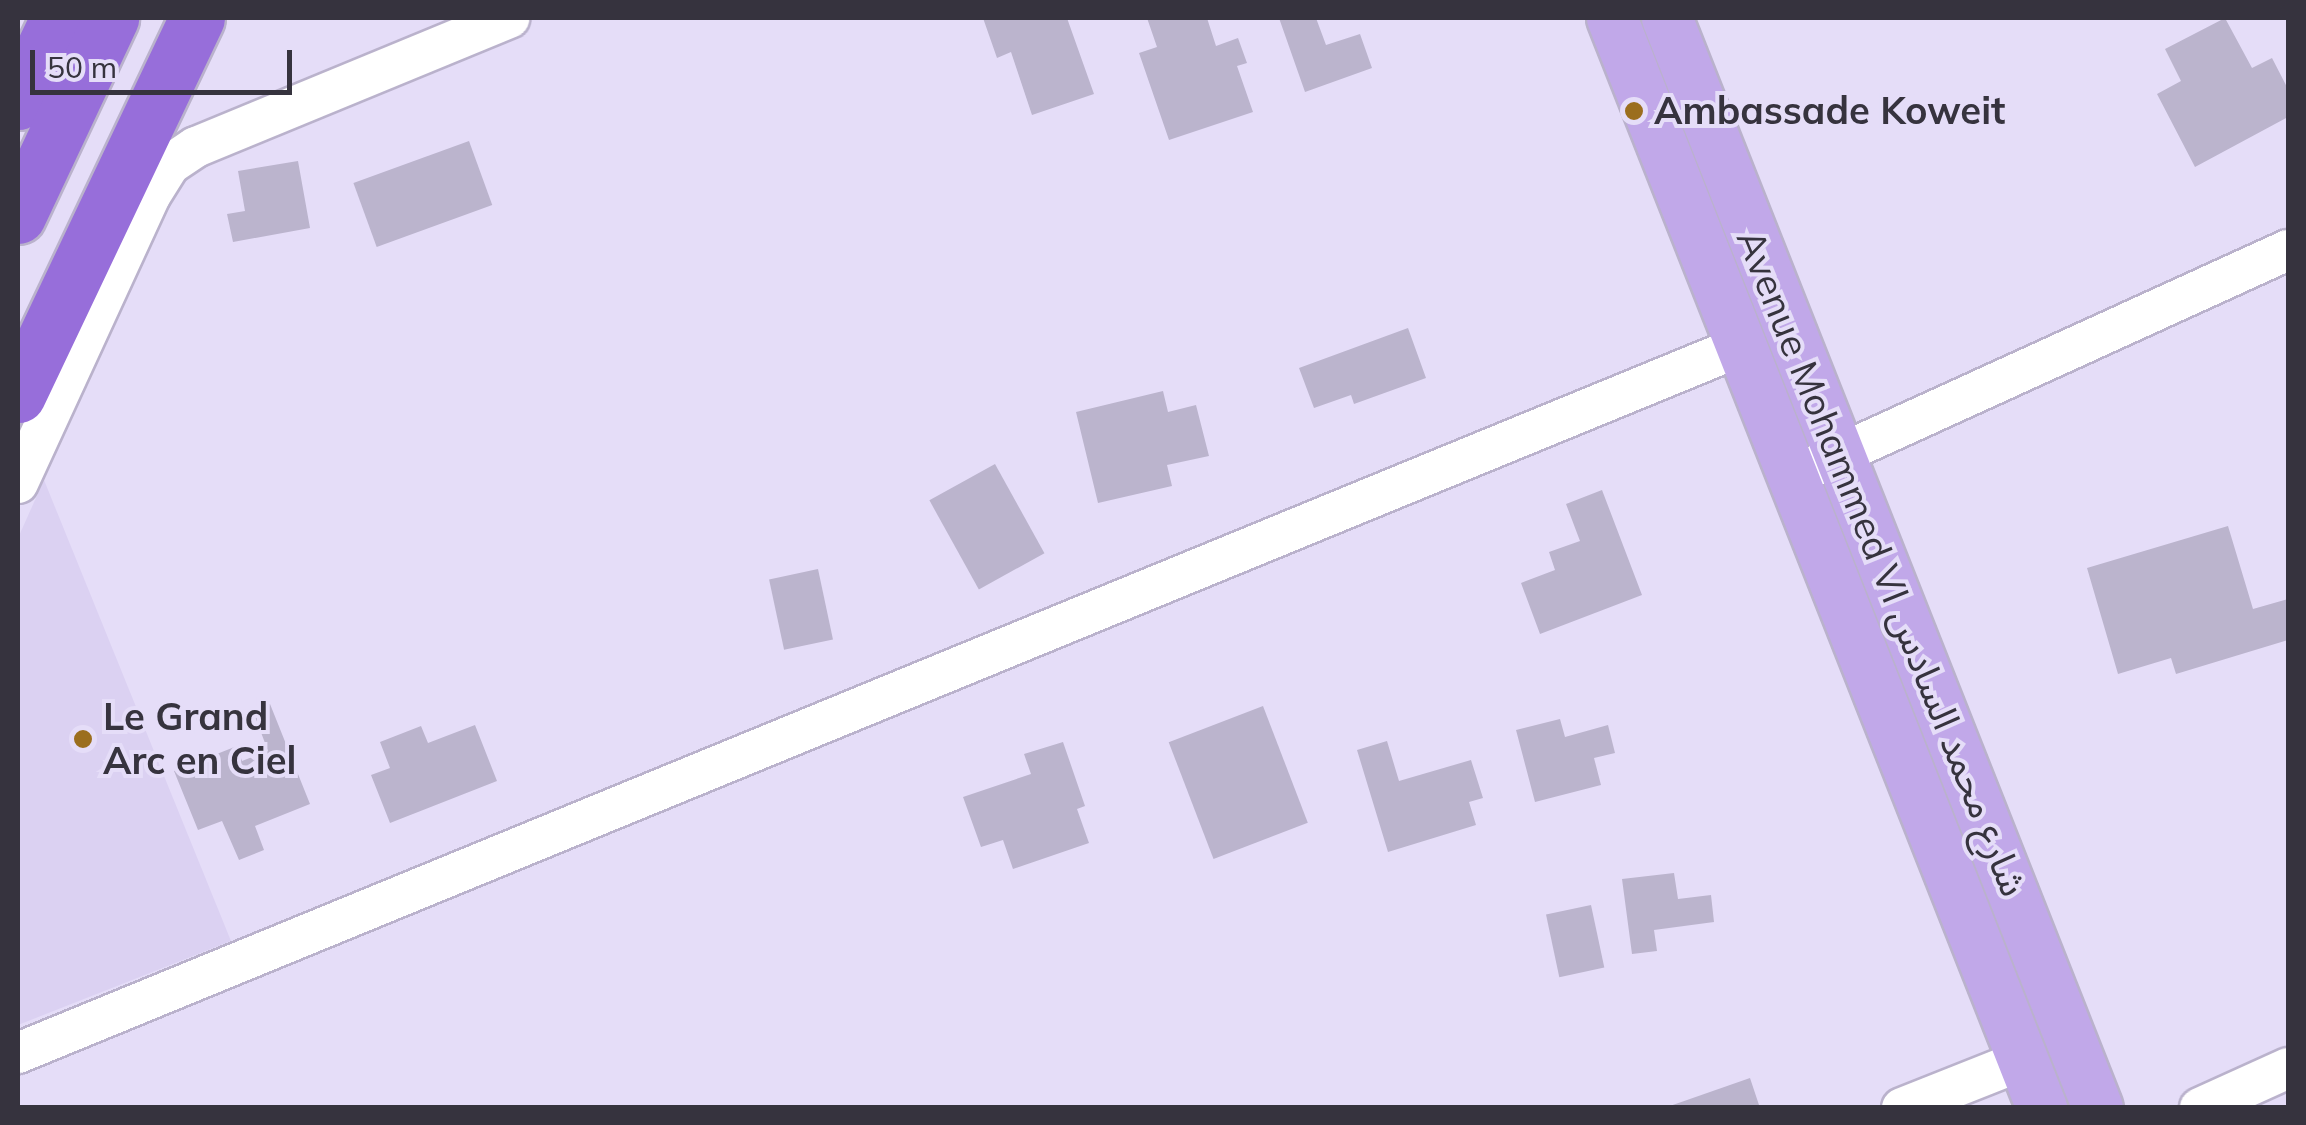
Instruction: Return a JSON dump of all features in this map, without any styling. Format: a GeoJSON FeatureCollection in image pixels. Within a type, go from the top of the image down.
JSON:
{"type":"FeatureCollection","features":[{"type":"Feature","properties":{"kind":"highway"},"geometry":{"type":"LineString","coordinates":[[18,102],[58,18]]}},
{"type":"Feature","properties":{"kind":"highway"},"geometry":{"type":"LineString","coordinates":[[18,216],[112,18]]}},
{"type":"Feature","properties":{"kind":"highway"},"geometry":{"type":"LineString","coordinates":[[18,395],[197,18]]}},
{"type":"Feature","properties":{"kind":"main road","name":"Avenue Mohammed VI شارع محمد السادس"},"geometry":{"type":"LineString","coordinates":[[1612,18],[2042,1108]]}},
{"type":"Feature","properties":{"kind":"main road","name":"Avenue Mohammed VI شارع محمد السادس"},"geometry":{"type":"LineString","coordinates":[[1667,18],[2098,1108]]}},
{"type":"Feature","properties":{"kind":"street"},"geometry":{"type":"LineString","coordinates":[[18,483],[150,196],[169,164],[196,147],[508,18]]}},
{"type":"Feature","properties":{"kind":"street"},"geometry":{"type":"LineString","coordinates":[[1791,476],[2288,250]]}},
{"type":"Feature","properties":{"kind":"street"},"geometry":{"type":"LineString","coordinates":[[18,1053],[1741,346]]}},
{"type":"Feature","properties":{"kind":"street"},"geometry":{"type":"LineString","coordinates":[[1902,1108],[2024,1060]]}},
{"type":"Feature","properties":{"kind":"street"},"geometry":{"type":"LineString","coordinates":[[2213,1105],[2288,1068]]}},
{"type":"Feature","properties":{"kind":"shaded area","name":"Le Grand Arc en Ciel"},"geometry":{"type":"Polygon","coordinates":[[[44,480],[231,941],[18,1025],[18,538],[44,480]]]}},
{"type":"Feature","properties":{"kind":"building"},"geometry":{"type":"Polygon","coordinates":[[[983,18],[1067,18],[1094,94],[1032,115],[1011,52],[997,58],[983,18]]]}},
{"type":"Feature","properties":{"kind":"building"},"geometry":{"type":"Polygon","coordinates":[[[1147,18],[1207,18],[1216,46],[1238,38],[1247,63],[1237,66],[1253,112],[1169,140],[1139,53],[1157,47],[1147,18]]]}},
{"type":"Feature","properties":{"kind":"building"},"geometry":{"type":"Polygon","coordinates":[[[1279,18],[1316,18],[1326,45],[1360,34],[1372,68],[1305,92],[1279,18]]]}},
{"type":"Feature","properties":{"kind":"building"},"geometry":{"type":"Polygon","coordinates":[[[2225,18],[2252,68],[2272,58],[2288,89],[2288,117],[2195,167],[2157,94],[2181,81],[2165,49],[2225,18]]]}},
{"type":"Feature","properties":{"kind":"building"},"geometry":{"type":"Polygon","coordinates":[[[469,141],[492,205],[377,247],[353,183],[469,141]]]}},
{"type":"Feature","properties":{"kind":"building"},"geometry":{"type":"Polygon","coordinates":[[[298,161],[310,228],[233,242],[227,214],[245,211],[238,171],[298,161]]]}},
{"type":"Feature","properties":{"kind":"building"},"geometry":{"type":"Polygon","coordinates":[[[1408,328],[1426,378],[1354,404],[1351,395],[1314,408],[1299,368],[1408,328]]]}},
{"type":"Feature","properties":{"kind":"building"},"geometry":{"type":"Polygon","coordinates":[[[1163,391],[1168,412],[1196,405],[1209,456],[1167,465],[1172,486],[1098,503],[1076,412],[1163,391]]]}},
{"type":"Feature","properties":{"kind":"building"},"geometry":{"type":"Polygon","coordinates":[[[995,464],[1044,553],[979,590],[929,500],[995,464]]]}},
{"type":"Feature","properties":{"kind":"building"},"geometry":{"type":"Polygon","coordinates":[[[1602,490],[1642,595],[1540,634],[1521,583],[1555,570],[1549,552],[1580,541],[1566,504],[1602,490]]]}},
{"type":"Feature","properties":{"kind":"building"},"geometry":{"type":"Polygon","coordinates":[[[2228,526],[2253,609],[2288,599],[2288,640],[2176,674],[2171,658],[2118,674],[2087,568],[2228,526]]]}},
{"type":"Feature","properties":{"kind":"building"},"geometry":{"type":"Polygon","coordinates":[[[818,569],[833,639],[784,650],[769,579],[818,569]]]}},
{"type":"Feature","properties":{"kind":"building"},"geometry":{"type":"Polygon","coordinates":[[[270,704],[310,804],[255,826],[264,850],[239,860],[222,821],[198,830],[174,771],[237,746],[242,761],[268,751],[253,711],[270,704]]]}},
{"type":"Feature","properties":{"kind":"building"},"geometry":{"type":"Polygon","coordinates":[[[1263,706],[1308,823],[1214,859],[1169,742],[1263,706]]]}},
{"type":"Feature","properties":{"kind":"building"},"geometry":{"type":"Polygon","coordinates":[[[1560,719],[1565,737],[1608,725],[1615,753],[1594,758],[1601,785],[1535,802],[1516,730],[1560,719]]]}},
{"type":"Feature","properties":{"kind":"building"},"geometry":{"type":"Polygon","coordinates":[[[475,725],[497,781],[390,823],[371,775],[390,768],[380,742],[421,726],[428,743],[475,725]]]}},
{"type":"Feature","properties":{"kind":"building"},"geometry":{"type":"Polygon","coordinates":[[[1387,741],[1399,781],[1471,760],[1483,798],[1469,802],[1476,825],[1388,852],[1357,750],[1387,741]]]}},
{"type":"Feature","properties":{"kind":"building"},"geometry":{"type":"Polygon","coordinates":[[[1063,742],[1085,806],[1077,809],[1089,843],[1013,869],[1003,840],[981,847],[963,797],[1031,774],[1024,754],[1063,742]]]}},
{"type":"Feature","properties":{"kind":"building"},"geometry":{"type":"Polygon","coordinates":[[[1674,873],[1678,899],[1711,895],[1714,922],[1654,930],[1657,951],[1632,954],[1622,879],[1674,873]]]}},
{"type":"Feature","properties":{"kind":"building"},"geometry":{"type":"Polygon","coordinates":[[[1591,905],[1604,968],[1559,977],[1546,915],[1591,905]]]}},
{"type":"Feature","properties":{"kind":"building"},"geometry":{"type":"Polygon","coordinates":[[[1750,1078],[1760,1108],[1667,1108],[1667,1107],[1750,1078]]]}},
{"type":"Feature","properties":{"kind":"place","name":"Ambassade Koweit"},"geometry":{"type":"Point","coordinates":[1634,111]}},
{"type":"Feature","properties":{"kind":"place","name":"Le Grand Arc en Ciel"},"geometry":{"type":"Point","coordinates":[83,739]}}]}
